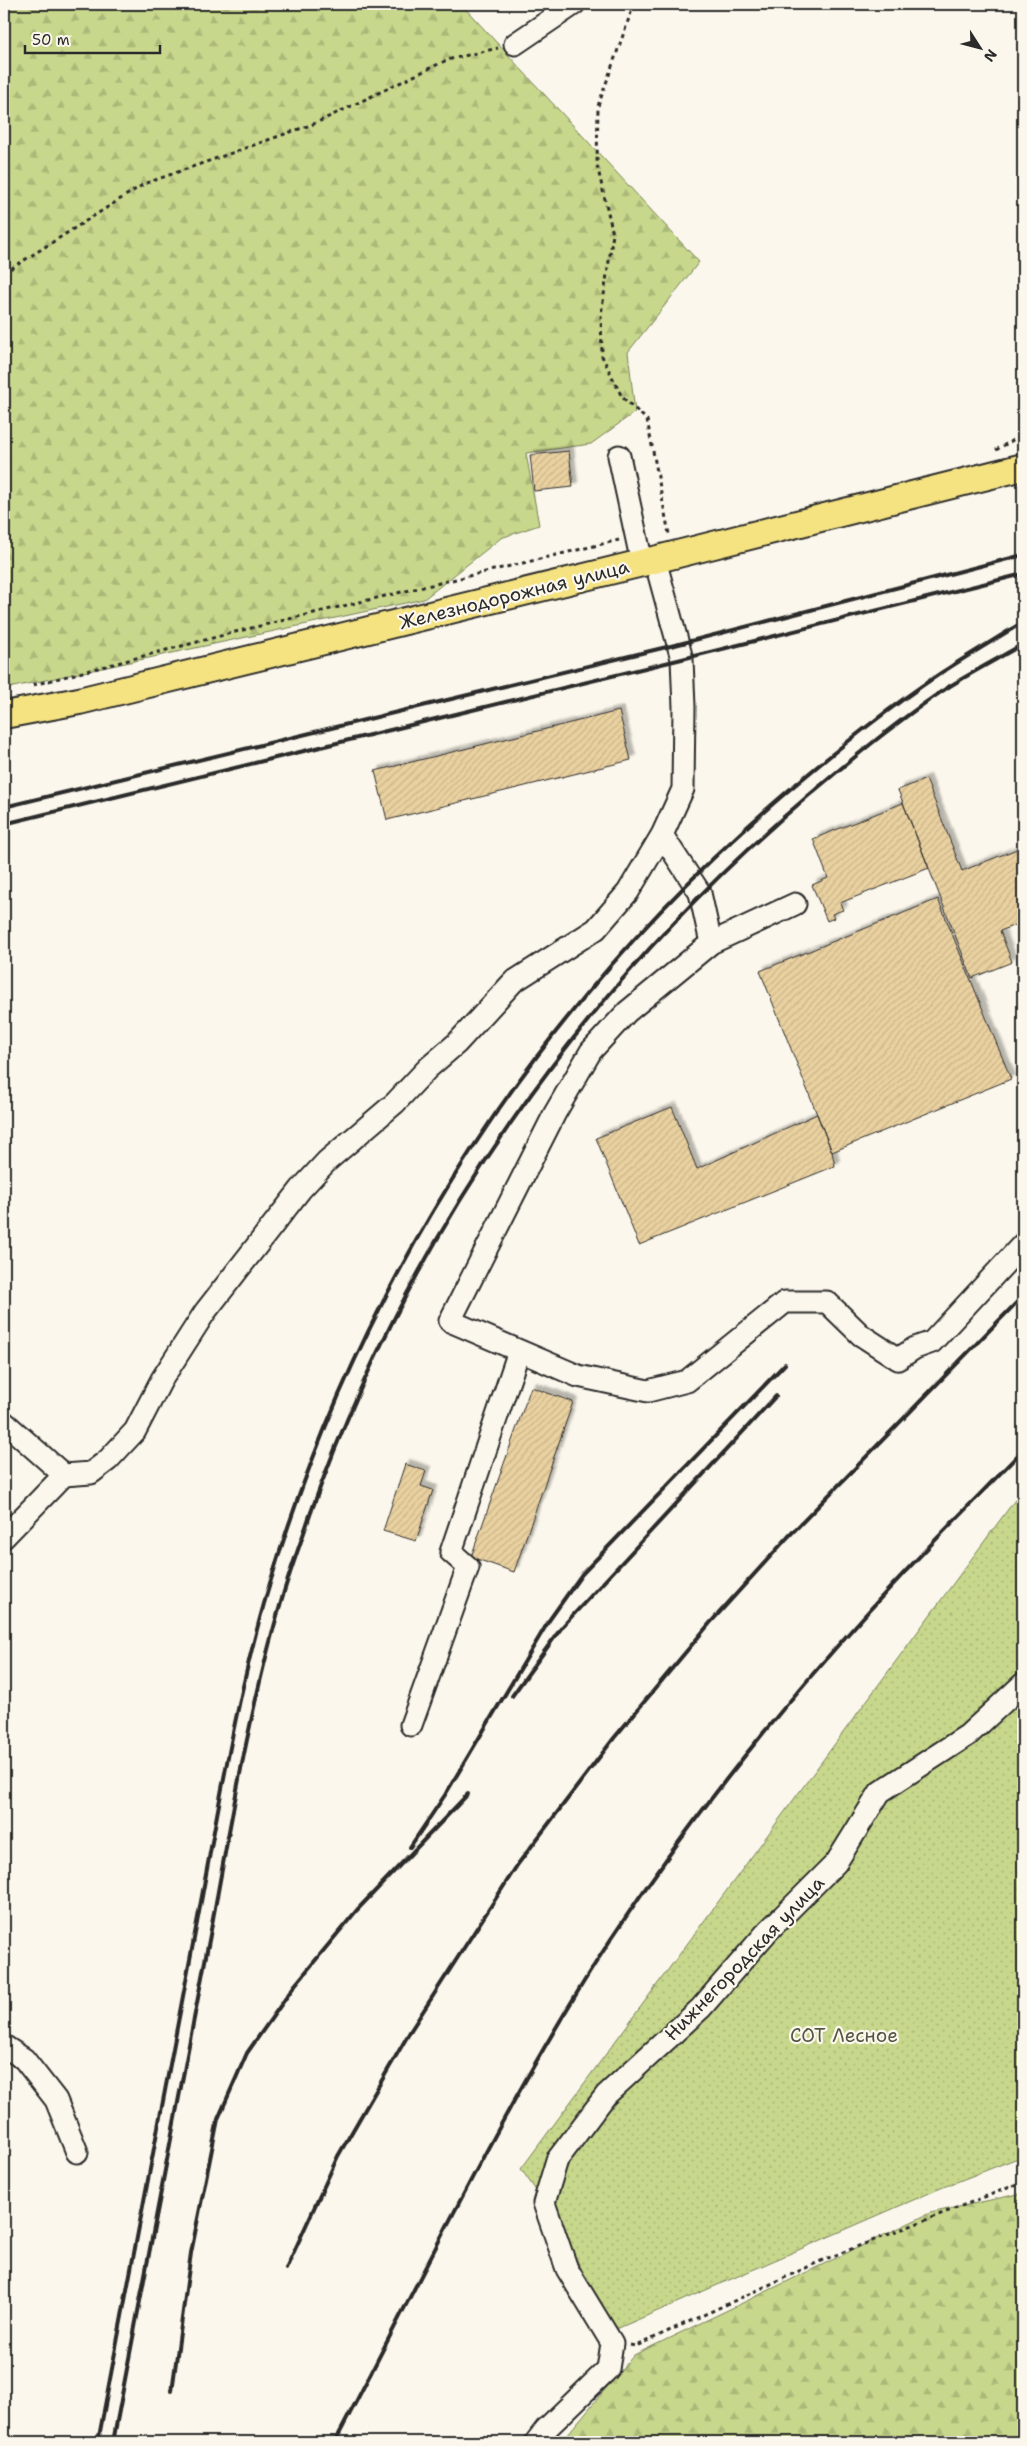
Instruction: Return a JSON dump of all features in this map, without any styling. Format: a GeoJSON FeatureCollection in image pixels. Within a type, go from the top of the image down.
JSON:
{"type":"FeatureCollection","features":[{"type":"Feature","properties":{"kind":"main road","name":"Железнодорожная улица"},"geometry":{"type":"LineString","coordinates":[[4,715],[88,698],[649,561],[1021,466]]}},
{"type":"Feature","properties":{"kind":"street"},"geometry":{"type":"LineString","coordinates":[[515,44],[574,4]]}},
{"type":"Feature","properties":{"kind":"street"},"geometry":{"type":"LineString","coordinates":[[4,1536],[64,1475],[91,1473],[108,1460],[135,1432],[162,1379],[205,1312],[301,1189],[327,1161],[395,1103],[428,1068],[457,1042],[513,982],[596,929],[628,892],[662,835],[683,789],[684,707],[679,644],[649,561],[619,456]]}},
{"type":"Feature","properties":{"kind":"street"},"geometry":{"type":"LineString","coordinates":[[662,835],[700,893],[711,943]]}},
{"type":"Feature","properties":{"kind":"street"},"geometry":{"type":"LineString","coordinates":[[795,904],[711,943],[627,1012],[591,1051],[555,1113],[450,1321],[578,1376],[648,1391],[688,1381],[785,1302],[827,1302],[861,1335],[898,1359],[915,1348],[932,1342],[1023,1244]]}},
{"type":"Feature","properties":{"kind":"street"},"geometry":{"type":"LineString","coordinates":[[411,1725],[468,1567],[451,1552],[519,1351]]}},
{"type":"Feature","properties":{"kind":"street"},"geometry":{"type":"LineString","coordinates":[[4,1422],[64,1475]]}},
{"type":"Feature","properties":{"kind":"street","name":"Нижнегородская улица"},"geometry":{"type":"LineString","coordinates":[[612,2343],[567,2268],[544,2203],[557,2160],[606,2095],[701,2008],[767,1932],[836,1863],[880,1792],[968,1735],[1023,1684]]}},
{"type":"Feature","properties":{"kind":"street"},"geometry":{"type":"LineString","coordinates":[[4,2046],[24,2059],[56,2100],[77,2152]]}},
{"type":"Feature","properties":{"kind":"street"},"geometry":{"type":"LineString","coordinates":[[536,2442],[546,2429],[608,2369],[612,2343]]}},
{"type":"Feature","properties":{"kind":"path"},"geometry":{"type":"LineString","coordinates":[[634,4],[598,106],[597,165],[613,234],[601,315],[602,356],[622,397],[647,420],[669,534]]}},
{"type":"Feature","properties":{"kind":"path"},"geometry":{"type":"LineString","coordinates":[[4,273],[144,184],[316,123],[447,60],[515,44]]}},
{"type":"Feature","properties":{"kind":"path"},"geometry":{"type":"LineString","coordinates":[[32,686],[243,630],[617,540]]}},
{"type":"Feature","properties":{"kind":"path"},"geometry":{"type":"LineString","coordinates":[[612,2343],[636,2346],[823,2260],[1023,2182]]}},
{"type":"Feature","properties":{"kind":"green space"},"geometry":{"type":"Polygon","coordinates":[[[4,4],[461,4],[699,262],[628,352],[635,412],[591,444],[526,453],[539,525],[501,538],[424,599],[4,689],[4,4]]]}},
{"type":"Feature","properties":{"kind":"green space","name":"СОТ Лесное"},"geometry":{"type":"Polygon","coordinates":[[[1023,1489],[1023,2156],[941,2188],[614,2330],[553,2215],[521,2169],[1023,1489]]]}},
{"type":"Feature","properties":{"kind":"green space"},"geometry":{"type":"Polygon","coordinates":[[[1023,2193],[1023,2442],[561,2442],[634,2355],[930,2213],[1023,2193]]]}},
{"type":"Feature","properties":{"kind":"building"},"geometry":{"type":"Polygon","coordinates":[[[569,451],[573,487],[534,491],[530,455],[569,451]]]}},
{"type":"Feature","properties":{"kind":"building"},"geometry":{"type":"Polygon","coordinates":[[[619,711],[631,760],[387,820],[375,771],[619,711]]]}},
{"type":"Feature","properties":{"kind":"building"},"geometry":{"type":"Polygon","coordinates":[[[926,779],[962,871],[1022,847],[1023,850],[1023,922],[1000,931],[1012,962],[972,978],[898,790],[926,779]]]}},
{"type":"Feature","properties":{"kind":"building"},"geometry":{"type":"Polygon","coordinates":[[[903,803],[929,868],[840,903],[843,910],[832,914],[834,918],[827,921],[812,885],[828,878],[813,839],[903,803]]]}},
{"type":"Feature","properties":{"kind":"building"},"geometry":{"type":"Polygon","coordinates":[[[938,899],[1011,1079],[832,1152],[760,971],[938,899]]]}},
{"type":"Feature","properties":{"kind":"building"},"geometry":{"type":"Polygon","coordinates":[[[672,1107],[697,1169],[817,1114],[832,1152],[835,1166],[639,1245],[596,1138],[672,1107]]]}},
{"type":"Feature","properties":{"kind":"building"},"geometry":{"type":"Polygon","coordinates":[[[531,1387],[573,1402],[514,1572],[471,1557],[531,1387]]]}},
{"type":"Feature","properties":{"kind":"building"},"geometry":{"type":"Polygon","coordinates":[[[405,1464],[426,1471],[421,1486],[433,1490],[416,1541],[383,1531],[405,1464]]]}},
{"type":"Feature","properties":{"kind":"railway"},"geometry":{"type":"LineString","coordinates":[[4,807],[679,644],[1023,555]]}},
{"type":"Feature","properties":{"kind":"railway"},"geometry":{"type":"LineString","coordinates":[[4,824],[1023,574]]}},
{"type":"Feature","properties":{"kind":"railway"},"geometry":{"type":"LineString","coordinates":[[98,2442],[237,1711],[258,1626],[270,1583],[309,1468],[356,1358],[410,1251],[472,1149],[541,1052],[616,959],[699,872],[789,790],[864,729],[921,686],[1023,622]]}},
{"type":"Feature","properties":{"kind":"railway"},"geometry":{"type":"LineString","coordinates":[[113,2442],[234,1807],[251,1721],[271,1637],[310,1515],[351,1412],[398,1311],[451,1215],[511,1122],[577,1034],[649,950],[726,870],[808,796],[860,753],[950,686],[1023,644]]}},
{"type":"Feature","properties":{"kind":"railway"},"geometry":{"type":"LineString","coordinates":[[286,2269],[338,2156],[411,2030],[518,1864],[614,1738],[710,1623],[788,1537],[1023,1296]]}},
{"type":"Feature","properties":{"kind":"railway"},"geometry":{"type":"LineString","coordinates":[[410,1847],[445,1795],[550,1619],[582,1574],[785,1364]]}},
{"type":"Feature","properties":{"kind":"railway"},"geometry":{"type":"LineString","coordinates":[[512,1696],[562,1627],[776,1396]]}},
{"type":"Feature","properties":{"kind":"railway"},"geometry":{"type":"LineString","coordinates":[[335,2442],[501,2124],[573,2000],[640,1896],[701,1812],[798,1691],[905,1572],[1023,1450]]}},
{"type":"Feature","properties":{"kind":"railway"},"geometry":{"type":"LineString","coordinates":[[172,2391],[191,2253],[218,2119],[247,2053],[295,1985],[357,1910],[468,1794]]}}]}
